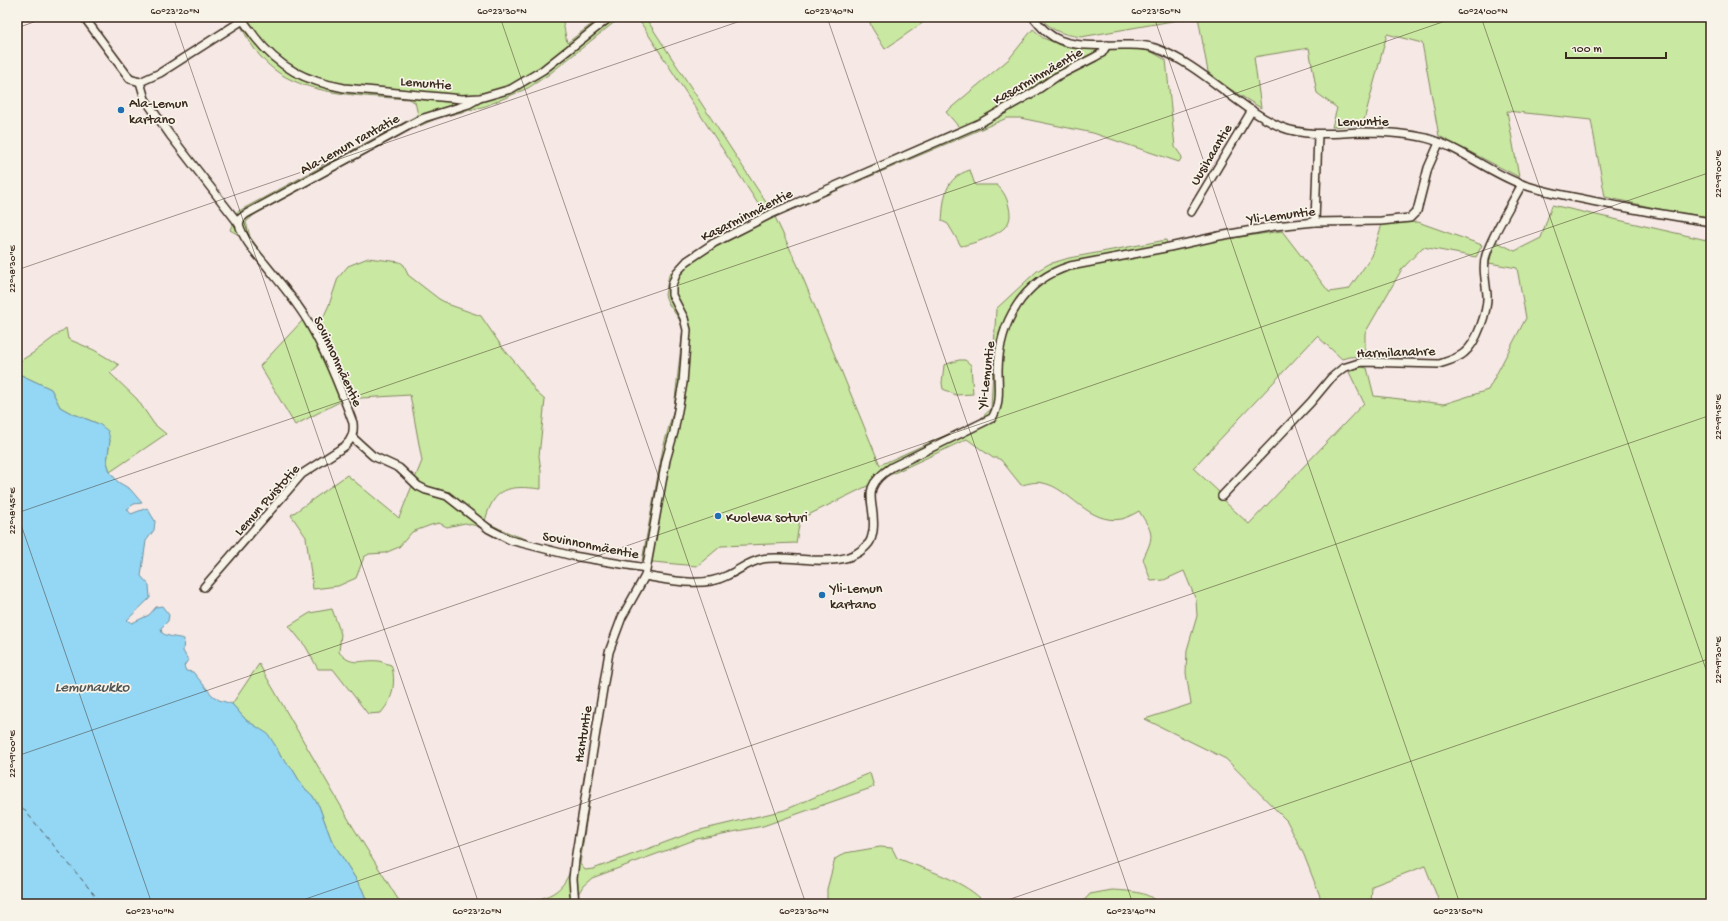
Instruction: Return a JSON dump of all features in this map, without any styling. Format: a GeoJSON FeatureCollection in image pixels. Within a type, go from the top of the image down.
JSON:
{"type":"FeatureCollection","features":[{"type":"Feature","properties":{"kind":"street"},"geometry":{"type":"LineString","coordinates":[[84,17],[130,79],[140,82],[160,73],[242,18]]}},
{"type":"Feature","properties":{"kind":"street","name":"Lemuntie"},"geometry":{"type":"LineString","coordinates":[[242,18],[265,50],[279,64],[308,79],[327,85],[344,88],[462,99],[480,98],[511,89],[533,77],[610,17]]}},
{"type":"Feature","properties":{"kind":"street","name":"Lemuntie"},"geometry":{"type":"LineString","coordinates":[[1033,17],[1048,34],[1059,40],[1071,43],[1136,45],[1152,47],[1165,52],[1192,68],[1252,110],[1283,128],[1299,132],[1318,134],[1360,132],[1412,135],[1439,142],[1491,171],[1522,184],[1551,192],[1653,213],[1711,222]]}},
{"type":"Feature","properties":{"kind":"street","name":"Kasarminmäentie"},"geometry":{"type":"LineString","coordinates":[[645,576],[666,460],[674,432],[683,383],[687,330],[684,318],[672,295],[672,285],[677,272],[688,261],[714,243],[771,214],[980,123],[1034,92],[1056,77],[1102,53],[1107,45]]}},
{"type":"Feature","properties":{"kind":"street","name":"Sovinnonmäentie"},"geometry":{"type":"LineString","coordinates":[[140,82],[145,99],[170,135],[239,224],[242,234],[246,240],[294,301],[310,325],[321,345],[351,416],[353,423],[352,437],[373,456],[399,468],[418,486],[447,496],[489,530],[510,540],[573,556],[646,568]]}},
{"type":"Feature","properties":{"kind":"street","name":"Ala-Lemun rantatie"},"geometry":{"type":"LineString","coordinates":[[239,224],[241,218],[246,214],[408,126],[440,112],[468,104],[480,98]]}},
{"type":"Feature","properties":{"kind":"street","name":"Uusihaantie"},"geometry":{"type":"LineString","coordinates":[[1191,212],[1252,110]]}},
{"type":"Feature","properties":{"kind":"street"},"geometry":{"type":"LineString","coordinates":[[1316,222],[1318,134]]}},
{"type":"Feature","properties":{"kind":"street","name":"Yli-Lemuntie"},"geometry":{"type":"LineString","coordinates":[[645,576],[677,581],[704,582],[726,576],[752,562],[762,559],[783,558],[810,561],[827,560],[845,558],[864,548],[871,540],[873,529],[870,501],[872,489],[883,473],[892,467],[992,418],[996,412],[998,401],[999,349],[1010,317],[1029,290],[1040,279],[1055,270],[1070,266],[1275,226],[1316,222],[1404,220],[1410,218],[1417,210],[1428,168],[1439,142]]}},
{"type":"Feature","properties":{"kind":"street","name":"Harmilanahre"},"geometry":{"type":"LineString","coordinates":[[1222,496],[1311,402],[1331,378],[1343,368],[1362,362],[1439,364],[1449,361],[1466,352],[1482,322],[1487,304],[1484,271],[1486,255],[1522,184]]}},
{"type":"Feature","properties":{"kind":"street","name":"Lemun Puistotie"},"geometry":{"type":"LineString","coordinates":[[204,587],[302,474],[345,446],[352,437]]}},
{"type":"Feature","properties":{"kind":"street","name":"Hantuntie"},"geometry":{"type":"LineString","coordinates":[[575,904],[573,880],[575,860],[609,652],[622,616],[645,576]]}},
{"type":"Feature","properties":{"kind":"green space"},"geometry":{"type":"Polygon","coordinates":[[[237,17],[562,17],[567,43],[601,17],[621,17],[548,75],[528,88],[486,106],[438,118],[410,130],[254,215],[246,222],[250,237],[314,323],[321,322],[329,305],[338,278],[348,266],[368,258],[400,262],[404,265],[408,275],[439,299],[450,305],[481,316],[502,347],[519,367],[537,393],[545,400],[539,456],[541,489],[512,488],[504,491],[493,501],[485,521],[514,535],[545,545],[609,559],[608,566],[512,545],[477,526],[465,523],[447,527],[439,523],[412,532],[399,547],[385,553],[369,554],[364,557],[356,578],[338,586],[313,589],[306,537],[291,515],[347,475],[399,518],[422,461],[410,395],[345,399],[295,425],[260,366],[303,320],[239,235],[230,230],[237,212],[418,115],[415,102],[408,99],[342,94],[325,91],[293,81],[279,73],[265,62],[249,41],[237,17]]]}},
{"type":"Feature","properties":{"kind":"green space"},"geometry":{"type":"Polygon","coordinates":[[[637,17],[645,17],[771,210],[959,127],[946,112],[1009,59],[1033,29],[1043,38],[1069,48],[1137,49],[1150,51],[1166,60],[1175,147],[1182,157],[1179,162],[1093,133],[1020,118],[1007,118],[775,217],[798,266],[880,465],[979,420],[991,409],[996,309],[1037,271],[1049,264],[1069,258],[1166,240],[1170,250],[1219,240],[1282,231],[1329,292],[1349,289],[1372,256],[1382,224],[1418,222],[1482,245],[1476,257],[1423,247],[1402,269],[1365,333],[1365,356],[1342,359],[1317,336],[1193,468],[1218,491],[1224,501],[1249,524],[1364,403],[1349,372],[1361,367],[1367,368],[1374,396],[1444,404],[1488,390],[1526,318],[1517,268],[1489,263],[1493,249],[1497,242],[1515,251],[1541,238],[1552,205],[1711,241],[1711,904],[1440,904],[1425,866],[1372,886],[1371,904],[1323,904],[1304,855],[1287,821],[1226,759],[1145,719],[1191,704],[1186,673],[1187,650],[1197,616],[1196,600],[1184,571],[1164,580],[1151,581],[1143,559],[1151,539],[1151,534],[1139,511],[1122,519],[1099,517],[1089,512],[1053,486],[1037,482],[1021,485],[1001,460],[993,458],[967,439],[800,519],[796,543],[721,546],[697,566],[642,561],[663,448],[674,408],[683,328],[665,295],[669,275],[679,264],[712,240],[764,213],[637,17]]]}},
{"type":"Feature","properties":{"kind":"green space"},"geometry":{"type":"Polygon","coordinates":[[[868,17],[931,17],[885,49],[872,28],[868,17]]]}},
{"type":"Feature","properties":{"kind":"green space"},"geometry":{"type":"Polygon","coordinates":[[[1040,17],[1195,17],[1081,37],[1058,32],[1040,17]]]}},
{"type":"Feature","properties":{"kind":"green space"},"geometry":{"type":"Polygon","coordinates":[[[1198,17],[1711,17],[1711,217],[1673,212],[1605,197],[1591,120],[1507,111],[1519,177],[1439,136],[1422,43],[1387,34],[1363,124],[1332,127],[1337,108],[1317,93],[1309,48],[1254,57],[1261,108],[1225,86],[1208,72],[1198,17]]]}},
{"type":"Feature","properties":{"kind":"green space"},"geometry":{"type":"Polygon","coordinates":[[[970,170],[975,185],[997,185],[1007,201],[1010,217],[1005,227],[994,235],[980,241],[961,246],[948,224],[942,221],[944,204],[945,196],[950,183],[961,174],[970,170]]]}},
{"type":"Feature","properties":{"kind":"green space"},"geometry":{"type":"Polygon","coordinates":[[[66,328],[68,339],[94,350],[119,365],[110,373],[137,399],[154,424],[166,434],[110,472],[107,462],[110,440],[99,424],[60,407],[51,389],[17,373],[17,363],[66,328]]]}},
{"type":"Feature","properties":{"kind":"green space"},"geometry":{"type":"Polygon","coordinates":[[[959,360],[965,360],[971,365],[973,394],[956,395],[943,389],[942,383],[944,365],[959,360]]]}},
{"type":"Feature","properties":{"kind":"green space"},"geometry":{"type":"Polygon","coordinates":[[[332,609],[341,634],[339,652],[344,657],[348,660],[357,662],[379,661],[391,665],[394,682],[389,701],[381,713],[368,714],[333,669],[318,669],[306,647],[289,626],[310,613],[332,609]]]}},
{"type":"Feature","properties":{"kind":"green space"},"geometry":{"type":"Polygon","coordinates":[[[259,664],[353,827],[401,904],[368,904],[362,889],[331,839],[319,806],[312,795],[303,787],[293,770],[281,757],[275,745],[257,727],[246,720],[232,704],[259,664]]]}},
{"type":"Feature","properties":{"kind":"green space"},"geometry":{"type":"Polygon","coordinates":[[[591,741],[598,741],[580,864],[585,870],[593,869],[696,831],[785,810],[870,773],[874,787],[763,826],[697,839],[592,878],[583,886],[577,896],[579,904],[569,904],[567,899],[558,899],[546,904],[525,904],[546,897],[556,891],[561,887],[569,874],[591,741]]]}},
{"type":"Feature","properties":{"kind":"green space"},"geometry":{"type":"Polygon","coordinates":[[[880,847],[892,848],[897,858],[956,882],[967,888],[986,904],[827,904],[827,889],[835,859],[845,853],[880,847]]]}},
{"type":"Feature","properties":{"kind":"green space"},"geometry":{"type":"Polygon","coordinates":[[[1112,890],[1131,891],[1144,894],[1149,896],[1158,904],[1081,904],[1090,894],[1112,890]]]}},
{"type":"Feature","properties":{"kind":"water","name":"Lemunaukko"},"geometry":{"type":"Polygon","coordinates":[[[17,373],[51,389],[60,407],[99,424],[108,431],[110,440],[107,462],[110,472],[118,482],[130,489],[142,503],[134,504],[127,509],[131,514],[147,508],[155,521],[154,530],[146,541],[141,576],[149,585],[150,598],[127,620],[132,623],[149,615],[156,607],[162,606],[169,615],[168,621],[161,628],[162,633],[184,639],[183,651],[188,660],[184,666],[186,671],[193,672],[212,695],[219,700],[232,704],[246,720],[268,734],[281,757],[293,770],[303,787],[312,795],[319,806],[331,839],[362,889],[368,904],[17,904],[17,373]]]}},
{"type":"Feature","properties":{"kind":"ferry route"},"geometry":{"type":"LineString","coordinates":[[17,801],[102,904]]}},
{"type":"Feature","properties":{"kind":"place","name":"Ala-Lemun kartano"},"geometry":{"type":"Point","coordinates":[121,110]}},
{"type":"Feature","properties":{"kind":"place","name":"Kuoleva soturi"},"geometry":{"type":"Point","coordinates":[718,516]}},
{"type":"Feature","properties":{"kind":"place","name":"Yli-Lemun kartano"},"geometry":{"type":"Point","coordinates":[822,595]}}]}
